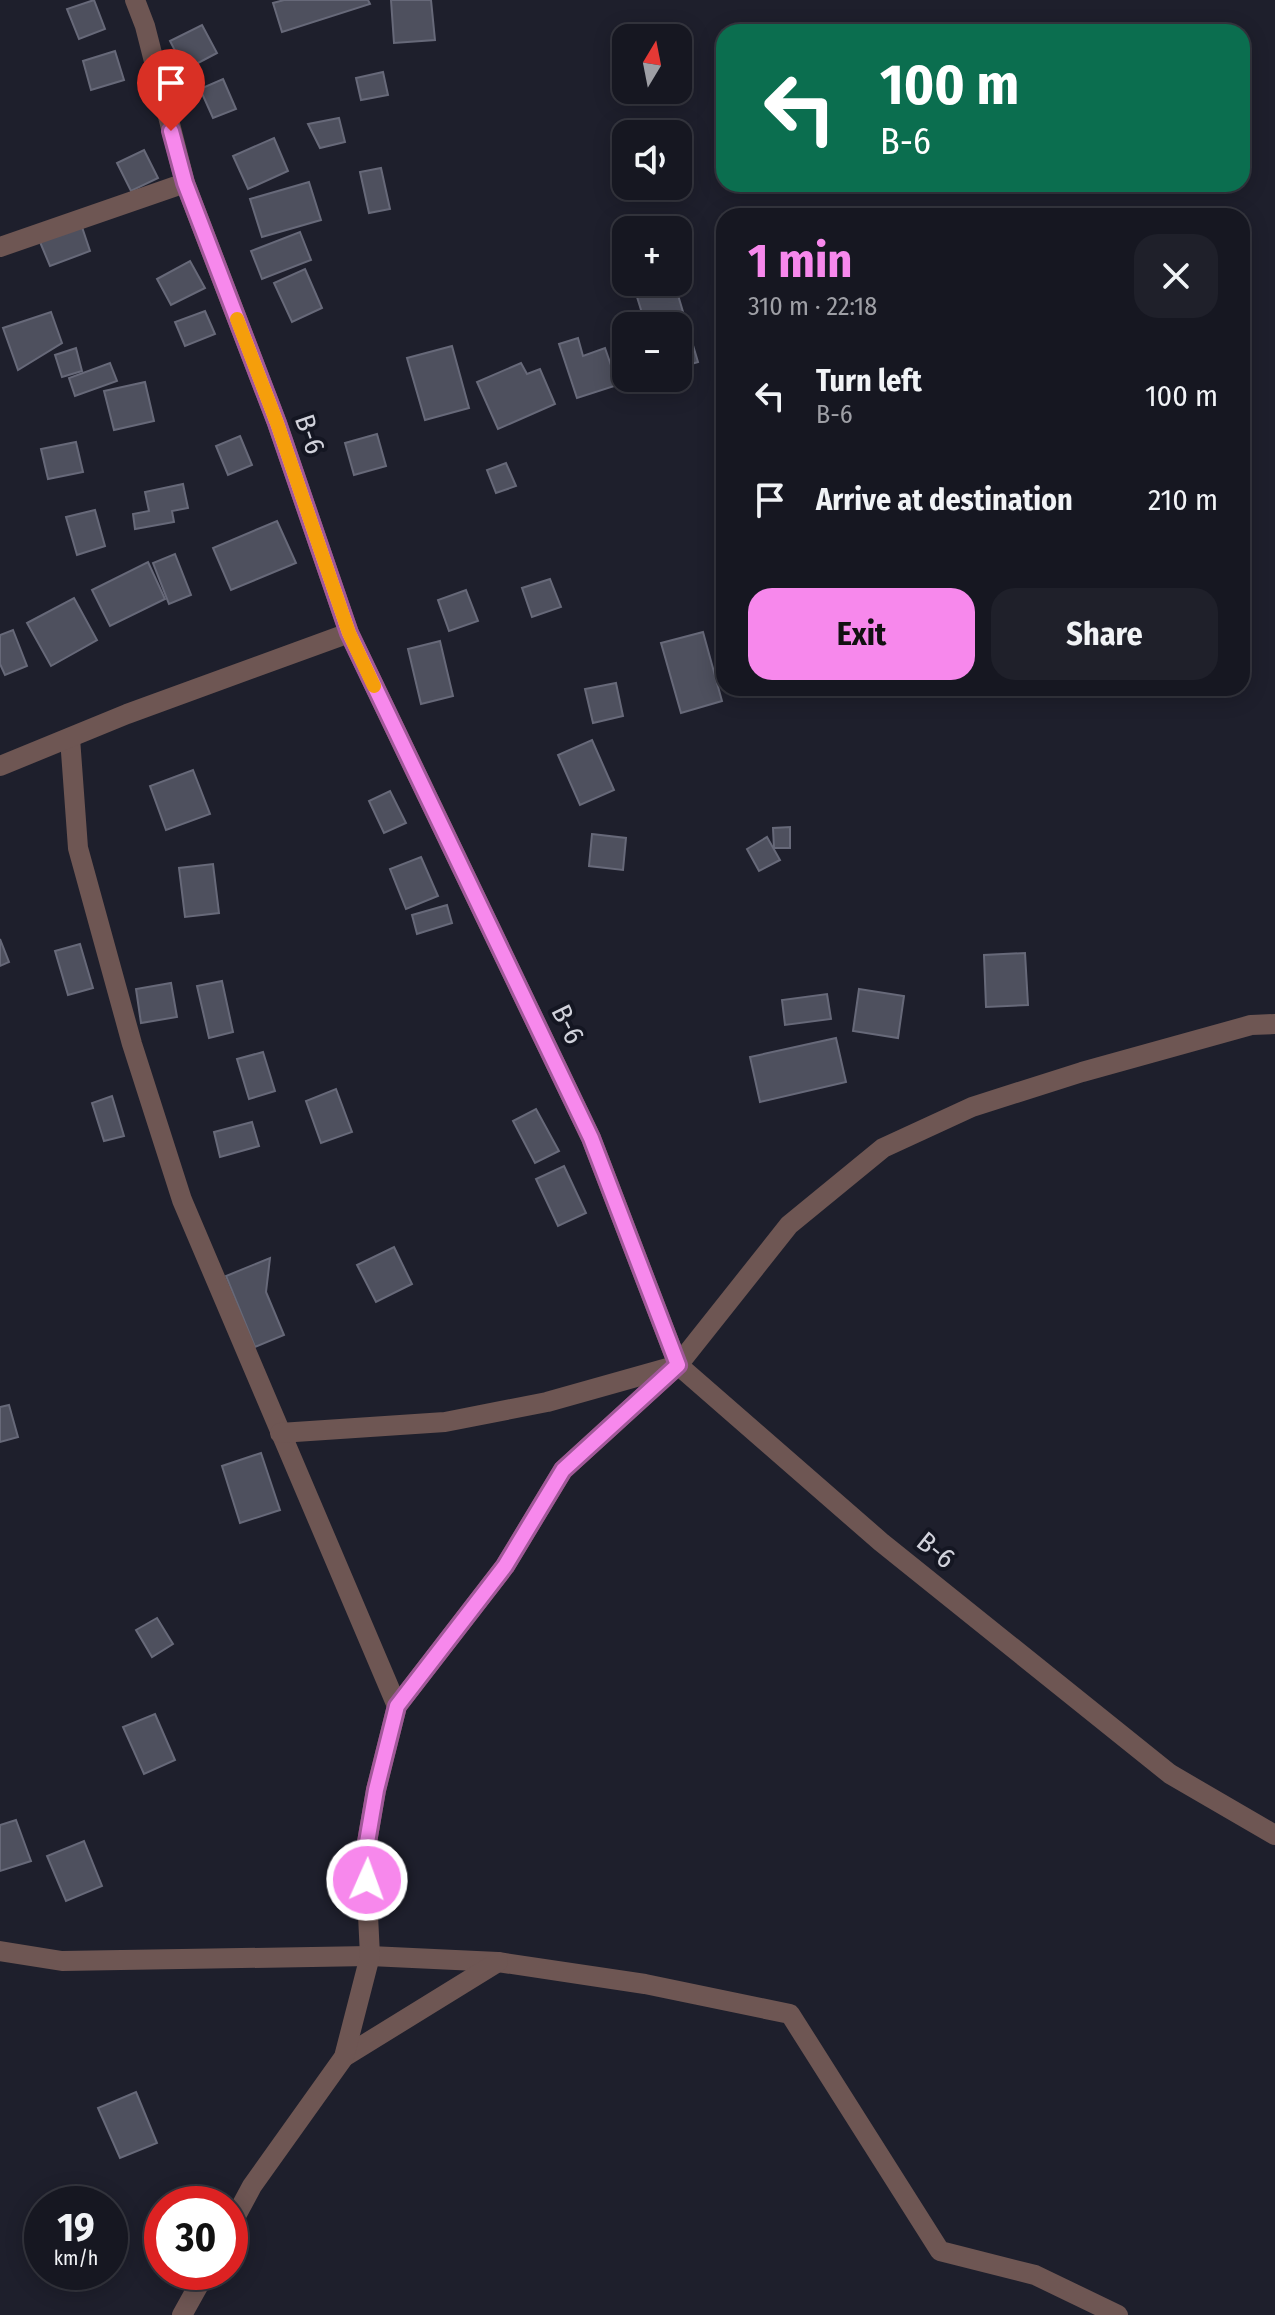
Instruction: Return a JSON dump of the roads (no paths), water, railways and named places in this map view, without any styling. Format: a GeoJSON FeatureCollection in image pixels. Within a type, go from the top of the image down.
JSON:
{"type":"FeatureCollection","features":[{"type":"Feature","properties":{"kind":"street","name":"B-6"},"geometry":{"type":"LineString","coordinates":[[135,0],[145,26],[185,183],[277,423],[349,633],[591,1138],[678,1365],[881,1542],[1170,1774],[1275,1835]]}},
{"type":"Feature","properties":{"kind":"street"},"geometry":{"type":"LineString","coordinates":[[0,247],[185,183]]}},
{"type":"Feature","properties":{"kind":"street"},"geometry":{"type":"LineString","coordinates":[[0,766],[349,633]]}},
{"type":"Feature","properties":{"kind":"street"},"geometry":{"type":"LineString","coordinates":[[70,738],[78,848],[132,1044],[182,1200],[397,1706]]}},
{"type":"Feature","properties":{"kind":"street"},"geometry":{"type":"LineString","coordinates":[[248,2193],[344,2057],[370,1956],[365,1854],[376,1790],[397,1706],[505,1566],[563,1470],[678,1365],[789,1225],[883,1148],[972,1107],[1082,1072],[1251,1025],[1275,1024]]}},
{"type":"Feature","properties":{"kind":"street"},"geometry":{"type":"LineString","coordinates":[[280,1433],[445,1422],[547,1402],[678,1365]]}},
{"type":"Feature","properties":{"kind":"street"},"geometry":{"type":"LineString","coordinates":[[0,1951],[62,1961],[370,1956],[498,1962],[645,1984],[790,2014],[940,2251],[1035,2275],[1118,2315]]}},
{"type":"Feature","properties":{"kind":"street"},"geometry":{"type":"LineString","coordinates":[[344,2057],[498,1962]]}},
{"type":"Feature","properties":{"kind":"street"},"geometry":{"type":"LineString","coordinates":[[182,2315],[196,2290]]}}]}
